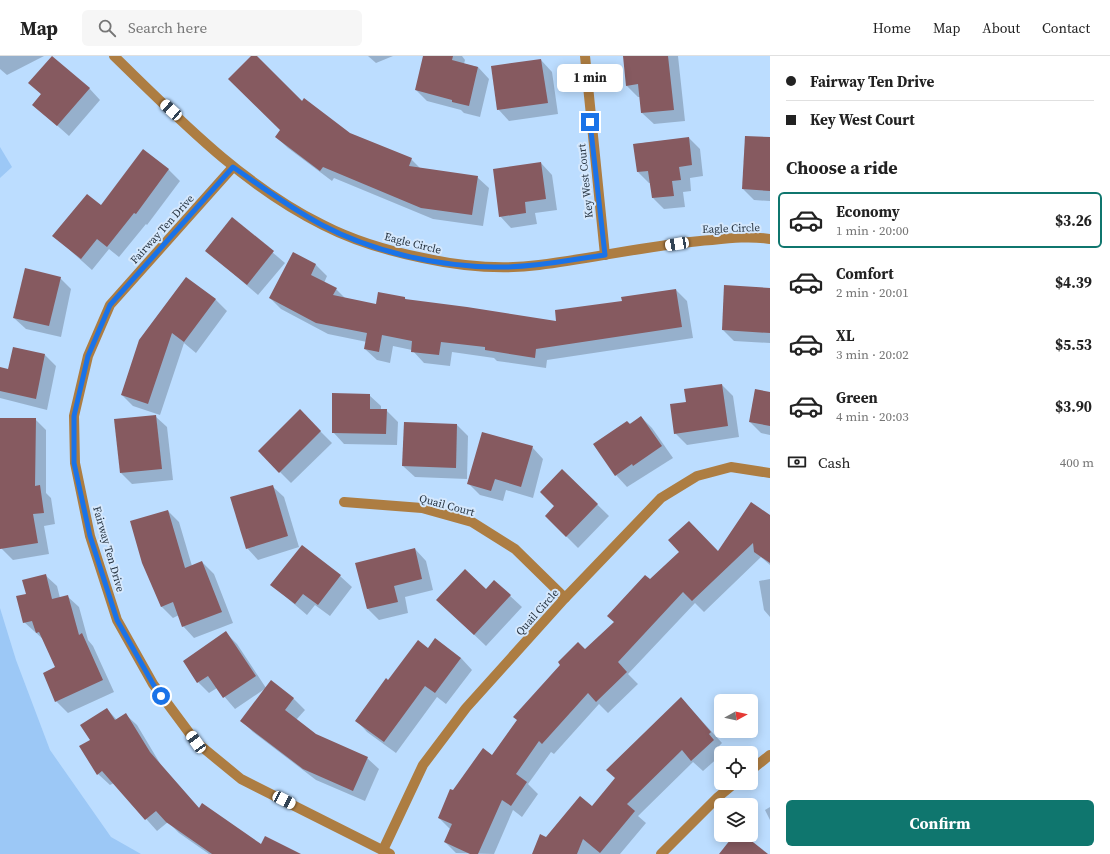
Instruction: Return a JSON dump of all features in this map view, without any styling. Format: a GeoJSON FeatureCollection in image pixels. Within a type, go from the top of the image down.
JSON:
{"type":"FeatureCollection","features":[{"type":"Feature","properties":{"kind":"street","name":"Eagle Circle"},"geometry":{"type":"LineString","coordinates":[[114,56],[233,167],[287,205],[323,225],[361,242],[404,254],[444,263],[494,267],[537,265],[691,241],[770,239]]}},
{"type":"Feature","properties":{"kind":"street","name":"Key West Court"},"geometry":{"type":"LineString","coordinates":[[585,56],[605,255]]}},
{"type":"Feature","properties":{"kind":"street","name":"Fairway Ten Drive"},"geometry":{"type":"LineString","coordinates":[[233,167],[110,305],[88,356],[74,416],[74,463],[90,536],[117,620],[153,684],[196,742],[241,778],[387,852]]}},
{"type":"Feature","properties":{"kind":"street","name":"Quail Circle"},"geometry":{"type":"LineString","coordinates":[[387,852],[423,765],[466,708],[565,598],[661,498],[697,476],[731,467],[770,473]]}},
{"type":"Feature","properties":{"kind":"street","name":"Quail Court"},"geometry":{"type":"LineString","coordinates":[[344,502],[422,508],[472,522],[515,549],[565,598]]}},
{"type":"Feature","properties":{"kind":"street"},"geometry":{"type":"LineString","coordinates":[[758,764],[770,755]]}},
{"type":"Feature","properties":{"kind":"street"},"geometry":{"type":"LineString","coordinates":[[661,854],[725,790]]}},
{"type":"Feature","properties":{"kind":"shaded area"},"geometry":{"type":"Polygon","coordinates":[[[0,147],[12,167],[0,178],[0,147]]]}},
{"type":"Feature","properties":{"kind":"shaded area"},"geometry":{"type":"Polygon","coordinates":[[[0,608],[16,660],[50,750],[111,837],[141,854],[0,854],[0,608]]]}},
{"type":"Feature","properties":{"kind":"building"},"geometry":{"type":"Polygon","coordinates":[[[52,56],[90,88],[57,126],[32,105],[41,94],[28,83],[52,56]]]}},
{"type":"Feature","properties":{"kind":"building"},"geometry":{"type":"Polygon","coordinates":[[[251,56],[257,56],[302,101],[304,98],[350,133],[412,158],[409,166],[478,176],[472,215],[421,208],[323,167],[320,171],[275,137],[280,130],[228,79],[251,56]]]}},
{"type":"Feature","properties":{"kind":"building"},"geometry":{"type":"Polygon","coordinates":[[[423,56],[453,56],[452,60],[478,67],[469,106],[415,90],[423,56]]]}},
{"type":"Feature","properties":{"kind":"building"},"geometry":{"type":"Polygon","coordinates":[[[623,56],[668,56],[674,110],[641,113],[638,84],[626,86],[623,56]]]}},
{"type":"Feature","properties":{"kind":"building"},"geometry":{"type":"Polygon","coordinates":[[[541,59],[548,103],[497,110],[491,66],[541,59]]]}},
{"type":"Feature","properties":{"kind":"building"},"geometry":{"type":"Polygon","coordinates":[[[745,136],[770,137],[770,191],[742,189],[745,136]]]}},
{"type":"Feature","properties":{"kind":"building"},"geometry":{"type":"Polygon","coordinates":[[[689,137],[692,165],[679,167],[681,180],[672,181],[674,196],[652,198],[648,171],[637,172],[633,144],[689,137]]]}},
{"type":"Feature","properties":{"kind":"building"},"geometry":{"type":"Polygon","coordinates":[[[143,149],[169,169],[136,214],[134,213],[107,247],[97,239],[81,259],[52,236],[87,194],[101,205],[143,149]]]}},
{"type":"Feature","properties":{"kind":"building"},"geometry":{"type":"Polygon","coordinates":[[[541,162],[546,199],[525,202],[526,213],[499,217],[493,169],[541,162]]]}},
{"type":"Feature","properties":{"kind":"building"},"geometry":{"type":"Polygon","coordinates":[[[232,217],[274,251],[247,285],[205,251],[232,217]]]}},
{"type":"Feature","properties":{"kind":"building"},"geometry":{"type":"Polygon","coordinates":[[[293,252],[316,264],[311,275],[337,288],[333,295],[376,304],[378,292],[405,297],[405,299],[556,321],[555,310],[622,301],[621,297],[676,289],[682,327],[536,349],[535,358],[485,350],[485,347],[441,342],[439,355],[411,352],[412,341],[382,335],[379,352],[364,349],[367,333],[316,323],[269,298],[293,252]]]}},
{"type":"Feature","properties":{"kind":"building"},"geometry":{"type":"Polygon","coordinates":[[[25,268],[61,277],[49,326],[13,318],[25,268]]]}},
{"type":"Feature","properties":{"kind":"building"},"geometry":{"type":"Polygon","coordinates":[[[186,277],[216,299],[184,342],[172,333],[148,404],[121,395],[139,340],[186,277]]]}},
{"type":"Feature","properties":{"kind":"building"},"geometry":{"type":"Polygon","coordinates":[[[724,285],[770,288],[770,333],[722,330],[724,285]]]}},
{"type":"Feature","properties":{"kind":"building"},"geometry":{"type":"Polygon","coordinates":[[[13,347],[45,354],[36,399],[0,391],[0,367],[8,369],[13,347]]]}},
{"type":"Feature","properties":{"kind":"building"},"geometry":{"type":"Polygon","coordinates":[[[722,384],[728,426],[674,434],[670,404],[686,402],[684,389],[722,384]]]}},
{"type":"Feature","properties":{"kind":"building"},"geometry":{"type":"Polygon","coordinates":[[[755,389],[770,392],[770,426],[749,422],[755,389]]]}},
{"type":"Feature","properties":{"kind":"building"},"geometry":{"type":"Polygon","coordinates":[[[332,393],[370,394],[370,409],[387,409],[386,434],[332,433],[332,393]]]}},
{"type":"Feature","properties":{"kind":"building"},"geometry":{"type":"Polygon","coordinates":[[[300,409],[321,431],[279,473],[258,451],[300,409]]]}},
{"type":"Feature","properties":{"kind":"building"},"geometry":{"type":"Polygon","coordinates":[[[156,415],[162,469],[120,473],[114,419],[156,415]]]}},
{"type":"Feature","properties":{"kind":"building"},"geometry":{"type":"Polygon","coordinates":[[[641,416],[662,446],[633,466],[632,464],[615,476],[593,444],[627,421],[630,424],[641,416]]]}},
{"type":"Feature","properties":{"kind":"building"},"geometry":{"type":"Polygon","coordinates":[[[0,418],[36,418],[35,486],[40,485],[44,513],[33,514],[38,543],[0,549],[0,418]]]}},
{"type":"Feature","properties":{"kind":"building"},"geometry":{"type":"Polygon","coordinates":[[[404,422],[457,424],[456,468],[402,466],[404,422]]]}},
{"type":"Feature","properties":{"kind":"building"},"geometry":{"type":"Polygon","coordinates":[[[482,432],[533,446],[521,487],[495,479],[491,491],[467,484],[482,432]]]}},
{"type":"Feature","properties":{"kind":"building"},"geometry":{"type":"Polygon","coordinates":[[[562,469],[598,504],[566,537],[545,516],[554,506],[540,492],[562,469]]]}},
{"type":"Feature","properties":{"kind":"building"},"geometry":{"type":"Polygon","coordinates":[[[273,485],[288,536],[246,549],[230,497],[273,485]]]}},
{"type":"Feature","properties":{"kind":"building"},"geometry":{"type":"Polygon","coordinates":[[[751,502],[770,515],[770,563],[754,552],[753,543],[692,601],[683,592],[618,662],[627,672],[596,702],[588,693],[542,744],[539,741],[516,774],[527,782],[511,806],[502,800],[478,854],[470,854],[444,842],[452,824],[438,818],[450,789],[453,790],[483,748],[492,755],[517,720],[513,717],[560,665],[558,662],[578,642],[585,649],[614,622],[607,616],[645,575],[650,579],[679,552],[668,540],[689,521],[718,551],[751,502]]]}},
{"type":"Feature","properties":{"kind":"building"},"geometry":{"type":"Polygon","coordinates":[[[168,510],[185,568],[202,561],[222,612],[182,627],[173,602],[161,607],[142,563],[130,521],[168,510]]]}},
{"type":"Feature","properties":{"kind":"building"},"geometry":{"type":"Polygon","coordinates":[[[302,545],[341,575],[318,605],[303,594],[295,604],[270,585],[302,545]]]}},
{"type":"Feature","properties":{"kind":"building"},"geometry":{"type":"Polygon","coordinates":[[[415,548],[422,579],[394,586],[398,602],[367,609],[355,563],[415,548]]]}},
{"type":"Feature","properties":{"kind":"building"},"geometry":{"type":"Polygon","coordinates":[[[465,569],[486,589],[494,580],[511,595],[474,635],[436,600],[465,569]]]}},
{"type":"Feature","properties":{"kind":"building"},"geometry":{"type":"Polygon","coordinates":[[[46,574],[52,599],[68,595],[79,635],[82,633],[103,680],[55,702],[43,673],[55,667],[39,632],[36,633],[32,621],[23,623],[16,596],[26,594],[22,580],[46,574]]]}},
{"type":"Feature","properties":{"kind":"building"},"geometry":{"type":"Polygon","coordinates":[[[226,631],[256,676],[223,698],[208,676],[197,683],[183,661],[226,631]]]}},
{"type":"Feature","properties":{"kind":"building"},"geometry":{"type":"Polygon","coordinates":[[[435,638],[461,658],[435,693],[425,686],[384,742],[355,721],[386,678],[388,680],[418,640],[428,648],[435,638]]]}},
{"type":"Feature","properties":{"kind":"building"},"geometry":{"type":"Polygon","coordinates":[[[271,680],[294,698],[285,710],[316,734],[368,757],[353,791],[303,769],[240,721],[271,680]]]}},
{"type":"Feature","properties":{"kind":"building"},"geometry":{"type":"Polygon","coordinates":[[[681,697],[711,732],[709,734],[714,740],[691,761],[682,750],[627,804],[635,811],[600,853],[583,839],[577,854],[532,854],[540,834],[546,837],[580,796],[592,806],[615,778],[606,770],[681,697]]]}},
{"type":"Feature","properties":{"kind":"building"},"geometry":{"type":"Polygon","coordinates":[[[107,708],[115,720],[126,713],[150,752],[199,808],[202,803],[261,844],[265,836],[301,854],[212,854],[166,822],[156,811],[145,820],[102,771],[97,775],[79,746],[90,740],[80,725],[107,708]]]}},
{"type":"Feature","properties":{"kind":"building"},"geometry":{"type":"Polygon","coordinates":[[[728,842],[753,842],[768,854],[719,854],[728,842]]]}},
{"type":"Feature","properties":{"kind":"route"},"geometry":{"type":"LineString","coordinates":[[161,696],[117,620],[90,536],[74,463],[74,416],[88,356],[110,305],[233,167],[287,205],[323,225],[361,242],[404,254],[444,263],[494,267],[537,265],[605,255],[590,122]]}}]}
